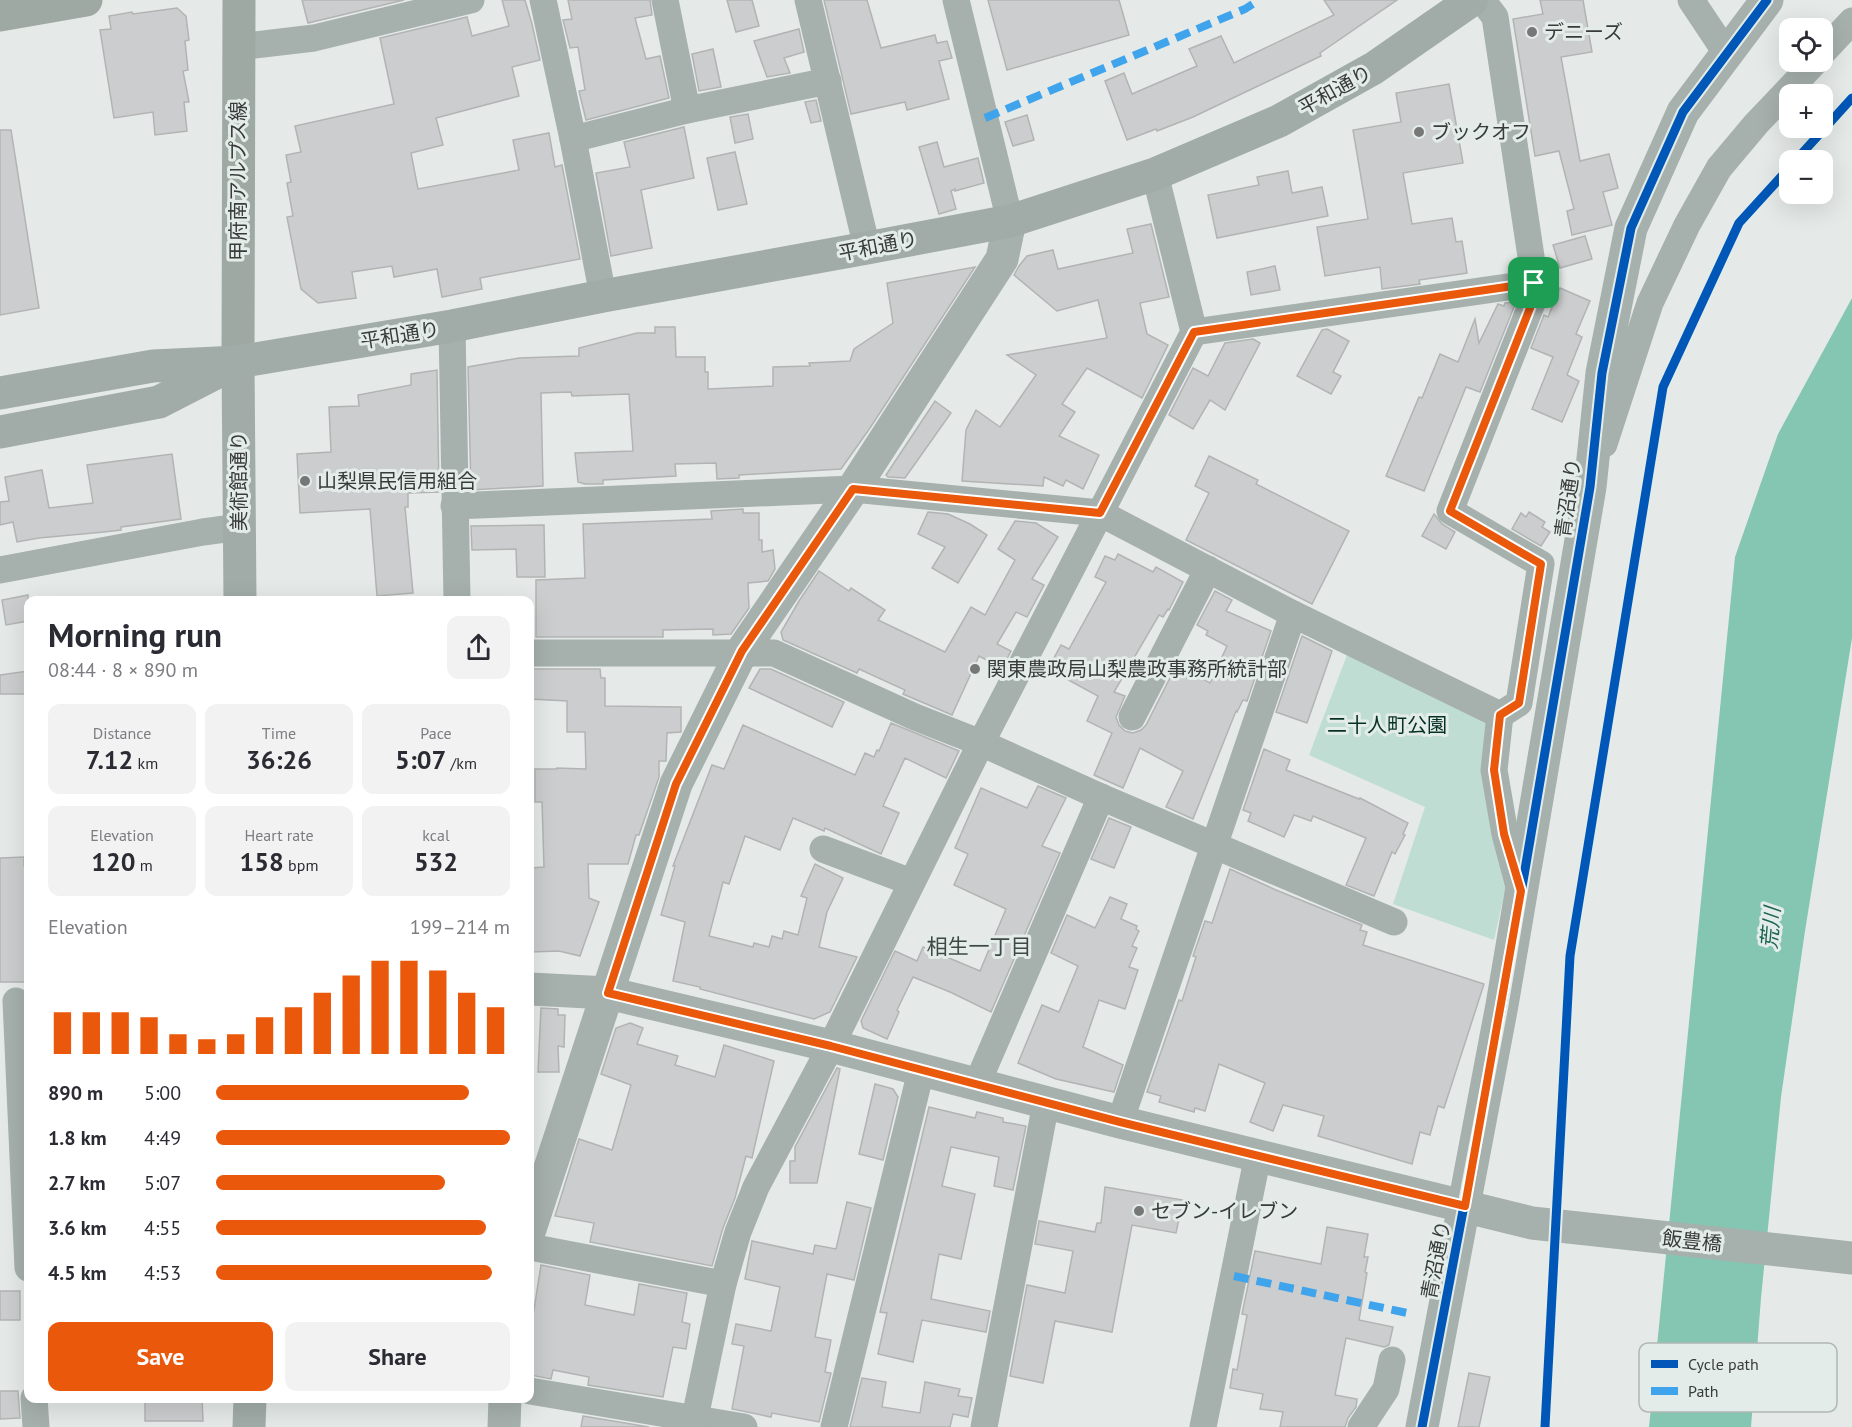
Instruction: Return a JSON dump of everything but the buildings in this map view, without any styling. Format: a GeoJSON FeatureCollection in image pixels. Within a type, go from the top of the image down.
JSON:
{"type":"FeatureCollection","features":[{"type":"Feature","properties":{"kind":"highway","name":"平和通り"},"geometry":{"type":"LineString","coordinates":[[0,393],[153,366],[238,362],[452,326],[1010,221],[1155,174],[1279,122],[1374,68],[1472,0]]}},
{"type":"Feature","properties":{"kind":"highway","name":"平和通り"},"geometry":{"type":"LineString","coordinates":[[0,432],[159,402],[238,362]]}},
{"type":"Feature","properties":{"kind":"highway","name":"美術館通り"},"geometry":{"type":"LineString","coordinates":[[238,362],[240,596]]}},
{"type":"Feature","properties":{"kind":"highway"},"geometry":{"type":"LineString","coordinates":[[249,1427],[250,1403]]}},
{"type":"Feature","properties":{"kind":"main road"},"geometry":{"type":"LineString","coordinates":[[0,15],[86,0]]}},
{"type":"Feature","properties":{"kind":"main road","name":"甲府南アルプス線"},"geometry":{"type":"LineString","coordinates":[[238,362],[239,0]]}},
{"type":"Feature","properties":{"kind":"street"},"geometry":{"type":"LineString","coordinates":[[238,47],[314,38],[471,0]]}},
{"type":"Feature","properties":{"kind":"street"},"geometry":{"type":"LineString","coordinates":[[543,0],[603,296]]}},
{"type":"Feature","properties":{"kind":"street"},"geometry":{"type":"LineString","coordinates":[[665,0],[687,110]]}},
{"type":"Feature","properties":{"kind":"street"},"geometry":{"type":"LineString","coordinates":[[808,0],[867,249]]}},
{"type":"Feature","properties":{"kind":"street"},"geometry":{"type":"LineString","coordinates":[[534,1217],[676,784],[742,651],[853,489],[1002,259],[1010,221],[956,0]]}},
{"type":"Feature","properties":{"kind":"street"},"geometry":{"type":"LineString","coordinates":[[1482,0],[1495,17],[1534,283],[1534,298],[1450,511],[1541,564],[1519,703],[1500,715]]}},
{"type":"Feature","properties":{"kind":"street"},"geometry":{"type":"LineString","coordinates":[[1690,0],[1727,54]]}},
{"type":"Feature","properties":{"kind":"street","name":"青沼通り"},"geometry":{"type":"LineString","coordinates":[[1422,1427],[1465,1206],[1521,891],[1590,487],[1602,373],[1631,228],[1683,112],[1767,0]]}},
{"type":"Feature","properties":{"kind":"street"},"geometry":{"type":"LineString","coordinates":[[1833,41],[1852,21]]}},
{"type":"Feature","properties":{"kind":"street"},"geometry":{"type":"LineString","coordinates":[[1590,487],[1650,303],[1687,225],[1719,168],[1756,124],[1805,72]]}},
{"type":"Feature","properties":{"kind":"street"},"geometry":{"type":"LineString","coordinates":[[573,139],[687,110],[828,81]]}},
{"type":"Feature","properties":{"kind":"street"},"geometry":{"type":"LineString","coordinates":[[694,1423],[723,1284],[738,1232],[756,1187],[831,1046],[981,743],[1194,332],[1155,174]]}},
{"type":"Feature","properties":{"kind":"street"},"geometry":{"type":"LineString","coordinates":[[1194,332],[1534,283]]}},
{"type":"Feature","properties":{"kind":"street"},"geometry":{"type":"LineString","coordinates":[[452,326],[457,596]]}},
{"type":"Feature","properties":{"kind":"street"},"geometry":{"type":"LineString","coordinates":[[454,506],[853,489],[1100,513],[1293,614],[1500,715]]}},
{"type":"Feature","properties":{"kind":"street"},"geometry":{"type":"LineString","coordinates":[[0,570],[240,527]]}},
{"type":"Feature","properties":{"kind":"street"},"geometry":{"type":"LineString","coordinates":[[1132,717],[1208,569]]}},
{"type":"Feature","properties":{"kind":"street"},"geometry":{"type":"LineString","coordinates":[[1120,1122],[1293,614]]}},
{"type":"Feature","properties":{"kind":"street"},"geometry":{"type":"LineString","coordinates":[[534,653],[774,652],[915,717],[981,743],[1101,797],[1394,922]]}},
{"type":"Feature","properties":{"kind":"street"},"geometry":{"type":"LineString","coordinates":[[1500,715],[1494,770],[1504,834],[1521,891]]}},
{"type":"Feature","properties":{"kind":"street"},"geometry":{"type":"LineString","coordinates":[[977,1084],[1101,797]]}},
{"type":"Feature","properties":{"kind":"street"},"geometry":{"type":"LineString","coordinates":[[823,849],[911,882]]}},
{"type":"Feature","properties":{"kind":"street","name":"飯豊橋"},"geometry":{"type":"LineString","coordinates":[[534,988],[608,993],[831,1046],[1120,1122],[1532,1223],[1852,1258]]}},
{"type":"Feature","properties":{"kind":"street"},"geometry":{"type":"LineString","coordinates":[[15,1001],[24,1186]]}},
{"type":"Feature","properties":{"kind":"street"},"geometry":{"type":"LineString","coordinates":[[834,1427],[921,1071]]}},
{"type":"Feature","properties":{"kind":"street"},"geometry":{"type":"LineString","coordinates":[[984,1427],[1046,1103]]}},
{"type":"Feature","properties":{"kind":"street"},"geometry":{"type":"LineString","coordinates":[[1203,1427],[1258,1155]]}},
{"type":"Feature","properties":{"kind":"street"},"geometry":{"type":"LineString","coordinates":[[534,1248],[723,1284]]}},
{"type":"Feature","properties":{"kind":"street"},"geometry":{"type":"LineString","coordinates":[[1361,1427],[1386,1389],[1392,1360]]}},
{"type":"Feature","properties":{"kind":"street"},"geometry":{"type":"LineString","coordinates":[[534,1392],[694,1423],[744,1427]]}},
{"type":"Feature","properties":{"kind":"street"},"geometry":{"type":"LineString","coordinates":[[34,1403],[36,1427]]}},
{"type":"Feature","properties":{"kind":"street"},"geometry":{"type":"LineString","coordinates":[[504,1427],[505,1403]]}},
{"type":"Feature","properties":{"kind":"green space","name":"二十人町公園"},"geometry":{"type":"Polygon","coordinates":[[[1352,642],[1500,715],[1509,872],[1494,940],[1393,904],[1425,807],[1309,755],[1352,642]]]}},
{"type":"Feature","properties":{"kind":"water","name":"荒川"},"geometry":{"type":"Polygon","coordinates":[[[1852,298],[1852,638],[1781,1097],[1758,1343],[1657,1343],[1735,557],[1778,434],[1852,298]]]}},
{"type":"Feature","properties":{"kind":"water"},"geometry":{"type":"Polygon","coordinates":[[[1650,1412],[1752,1412],[1751,1427],[1649,1427],[1650,1412]]]}},
{"type":"Feature","properties":{"kind":"marked path"},"geometry":{"type":"LineString","coordinates":[[985,118],[1245,9],[1259,0]]}},
{"type":"Feature","properties":{"kind":"marked path"},"geometry":{"type":"LineString","coordinates":[[1234,1276],[1412,1314]]}},
{"type":"Feature","properties":{"kind":"cycle path"},"geometry":{"type":"LineString","coordinates":[[1422,1427],[1502,1005],[1590,487],[1602,373],[1631,228],[1683,112],[1767,0]]}},
{"type":"Feature","properties":{"kind":"cycle path"},"geometry":{"type":"LineString","coordinates":[[1805,150],[1852,98]]}},
{"type":"Feature","properties":{"kind":"cycle path"},"geometry":{"type":"LineString","coordinates":[[1545,1427],[1570,956],[1663,387],[1739,223],[1779,179]]}},
{"type":"Feature","properties":{"kind":"place","name":"デニーズ"},"geometry":{"type":"Point","coordinates":[1532,32]}},
{"type":"Feature","properties":{"kind":"place","name":"ブックオフ"},"geometry":{"type":"Point","coordinates":[1419,132]}},
{"type":"Feature","properties":{"kind":"place","name":"山梨県民信用組合"},"geometry":{"type":"Point","coordinates":[305,481]}},
{"type":"Feature","properties":{"kind":"place","name":"関東農政局山梨農政事務所統計部"},"geometry":{"type":"Point","coordinates":[975,669]}},
{"type":"Feature","properties":{"kind":"place","name":"セブン-イレブン"},"geometry":{"type":"Point","coordinates":[1139,1211]}},
{"type":"Feature","properties":{"kind":"district","name":"相生一丁目"},"geometry":{"type":"Point","coordinates":[979,947]}},
{"type":"Feature","properties":{"kind":"route"},"geometry":{"type":"LineString","coordinates":[[1534,283],[1534,298],[1450,511],[1541,564],[1519,703],[1500,715],[1494,770],[1504,834],[1521,891],[1465,1206],[1120,1122],[831,1046],[608,993],[676,784],[742,651],[853,489],[1100,513],[1194,332],[1534,283]]}}]}
